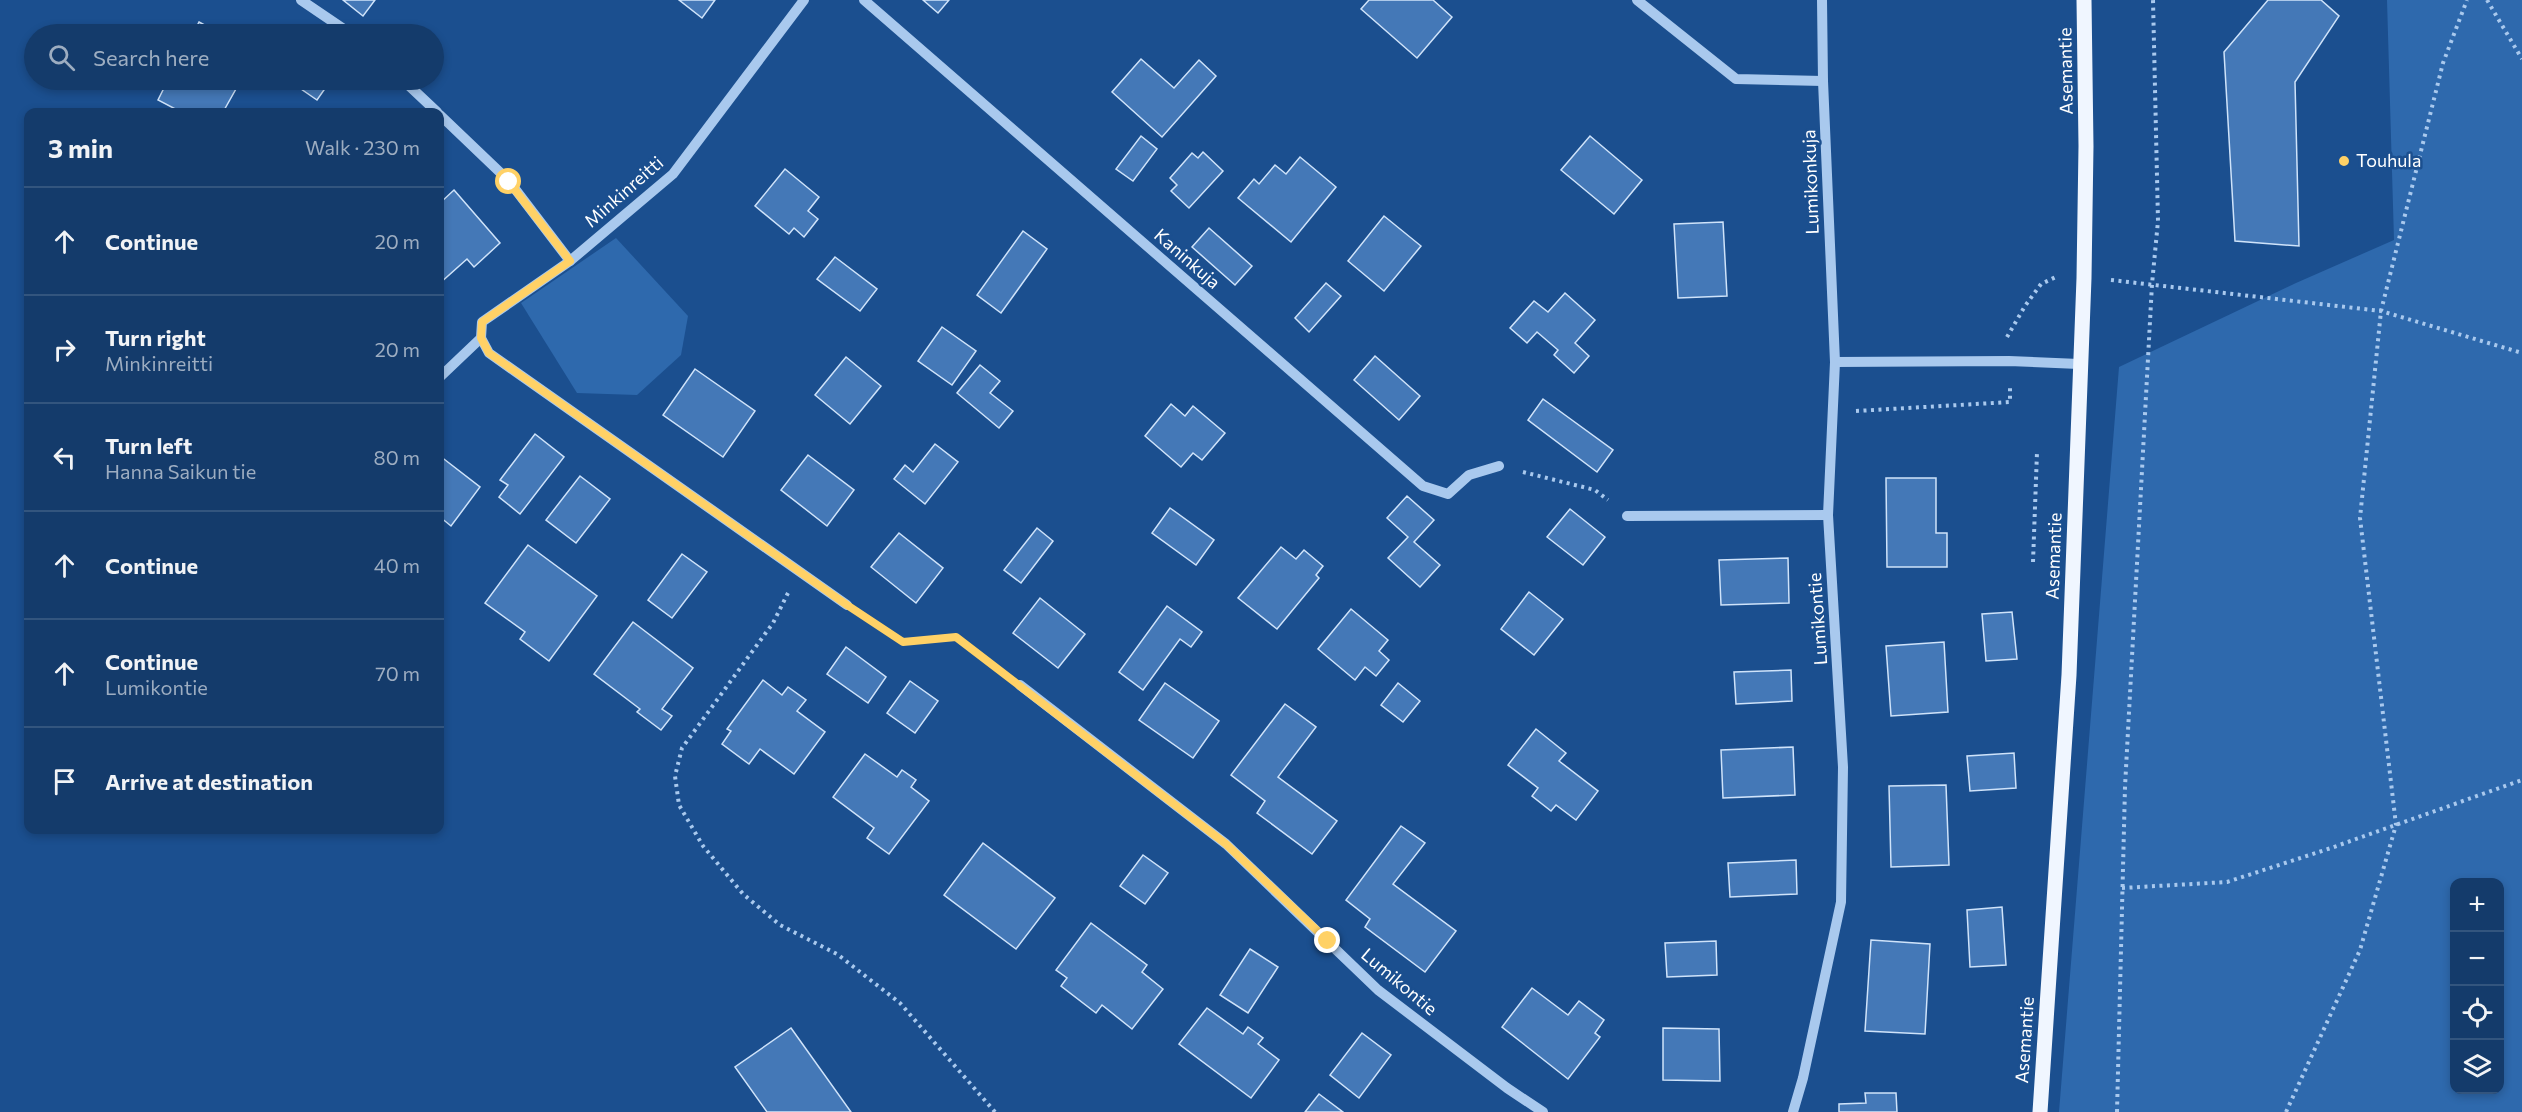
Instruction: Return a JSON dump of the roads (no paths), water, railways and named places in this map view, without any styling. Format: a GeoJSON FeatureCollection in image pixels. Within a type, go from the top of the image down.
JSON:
{"type":"FeatureCollection","features":[{"type":"Feature","properties":{"kind":"main road","name":"Asemantie"},"geometry":{"type":"LineString","coordinates":[[2040,1112],[2069,675],[2085,206],[2084,0]]}},
{"type":"Feature","properties":{"kind":"street"},"geometry":{"type":"LineString","coordinates":[[301,0],[336,24]]}},
{"type":"Feature","properties":{"kind":"street","name":"Minkinreitti"},"geometry":{"type":"LineString","coordinates":[[444,373],[481,338],[482,322],[570,261],[673,174],[804,0]]}},
{"type":"Feature","properties":{"kind":"street","name":"Kaninkuja"},"geometry":{"type":"LineString","coordinates":[[864,0],[1422,486],[1448,494],[1469,475],[1499,466]]}},
{"type":"Feature","properties":{"kind":"street"},"geometry":{"type":"LineString","coordinates":[[1637,0],[1736,79],[1823,81]]}},
{"type":"Feature","properties":{"kind":"street","name":"Lumikonkuja"},"geometry":{"type":"LineString","coordinates":[[1822,0],[1823,81],[1835,362]]}},
{"type":"Feature","properties":{"kind":"street"},"geometry":{"type":"LineString","coordinates":[[413,90],[432,108]]}},
{"type":"Feature","properties":{"kind":"street"},"geometry":{"type":"LineString","coordinates":[[444,120],[509,182],[570,261]]}},
{"type":"Feature","properties":{"kind":"street"},"geometry":{"type":"LineString","coordinates":[[481,338],[489,353],[847,605]]}},
{"type":"Feature","properties":{"kind":"street"},"geometry":{"type":"LineString","coordinates":[[1835,362],[2008,361],[2079,364]]}},
{"type":"Feature","properties":{"kind":"street","name":"Lumikontie"},"geometry":{"type":"LineString","coordinates":[[1793,1112],[1803,1078],[1841,903],[1844,767],[1828,515],[1835,362]]}},
{"type":"Feature","properties":{"kind":"street"},"geometry":{"type":"LineString","coordinates":[[1628,516],[1828,515]]}},
{"type":"Feature","properties":{"kind":"street","name":"Lumikontie"},"geometry":{"type":"LineString","coordinates":[[1020,685],[1226,844],[1378,990],[1507,1088],[1543,1112]]}},
{"type":"Feature","properties":{"kind":"place","name":"Touhula"},"geometry":{"type":"Point","coordinates":[2344,161]}}]}
